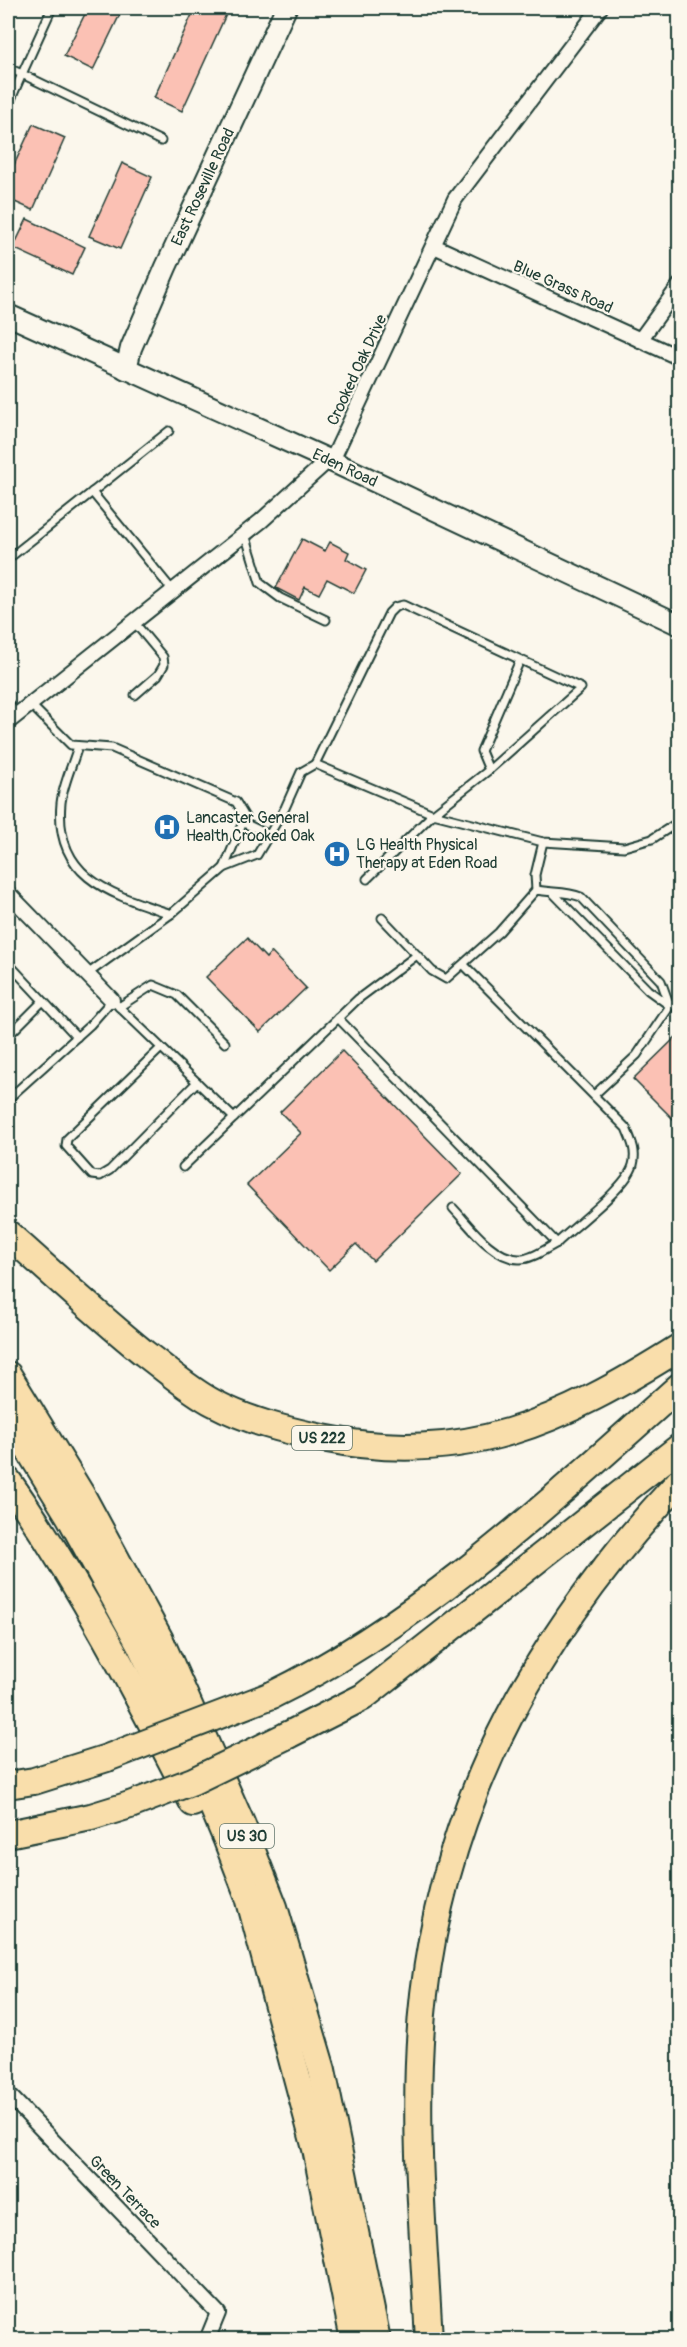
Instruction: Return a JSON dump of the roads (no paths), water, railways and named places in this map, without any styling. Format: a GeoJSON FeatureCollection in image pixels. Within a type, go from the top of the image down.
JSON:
{"type":"FeatureCollection","features":[{"type":"Feature","properties":{"kind":"highway","name":"US 222"},"geometry":{"type":"LineString","coordinates":[[8,1234],[121,1334],[177,1379],[214,1403],[280,1429],[348,1443],[445,1447],[532,1426],[603,1394],[680,1347]]}},
{"type":"Feature","properties":{"kind":"highway","name":"US 30"},"geometry":{"type":"LineString","coordinates":[[8,1375],[82,1496],[160,1640],[241,1823],[270,1897],[322,2070],[377,2340]]}},
{"type":"Feature","properties":{"kind":"highway"},"geometry":{"type":"LineString","coordinates":[[8,1785],[34,1781],[107,1758],[272,1695],[316,1674],[396,1624],[519,1526],[680,1386]]}},
{"type":"Feature","properties":{"kind":"highway","name":"US 30"},"geometry":{"type":"LineString","coordinates":[[8,1416],[97,1565],[140,1644],[188,1747],[249,1897],[316,2149],[354,2340]]}},
{"type":"Feature","properties":{"kind":"highway"},"geometry":{"type":"LineString","coordinates":[[8,1834],[91,1817],[193,1781],[363,1696],[680,1447]]}},
{"type":"Feature","properties":{"kind":"highway"},"geometry":{"type":"LineString","coordinates":[[8,1481],[57,1553],[120,1659],[201,1817],[232,1886],[285,2028]]}},
{"type":"Feature","properties":{"kind":"highway"},"geometry":{"type":"LineString","coordinates":[[429,2340],[419,2070],[424,1995],[439,1907],[462,1821],[493,1749],[531,1676],[582,1598],[647,1516],[680,1481]]}},
{"type":"Feature","properties":{"kind":"street","name":"East Roseville Road"},"geometry":{"type":"LineString","coordinates":[[126,369],[131,348],[166,267],[286,8]]}},
{"type":"Feature","properties":{"kind":"street","name":"Crooked Oak Drive"},"geometry":{"type":"LineString","coordinates":[[12,718],[245,534],[329,460],[343,441],[455,199],[478,165],[600,8]]}},
{"type":"Feature","properties":{"kind":"street","name":"Blue Grass Road"},"geometry":{"type":"LineString","coordinates":[[434,246],[680,358]]}},
{"type":"Feature","properties":{"kind":"street"},"geometry":{"type":"LineString","coordinates":[[640,340],[680,285]]}},
{"type":"Feature","properties":{"kind":"street","name":"Eden Road"},"geometry":{"type":"LineString","coordinates":[[8,315],[329,460],[680,625]]}},
{"type":"Feature","properties":{"kind":"street"},"geometry":{"type":"LineString","coordinates":[[8,893],[116,1004]]}},
{"type":"Feature","properties":{"kind":"street","name":"Green Terrace"},"geometry":{"type":"LineString","coordinates":[[8,2094],[218,2313],[207,2340]]}},
{"type":"Feature","properties":{"kind":"lane"},"geometry":{"type":"LineString","coordinates":[[8,105],[52,8]]}},
{"type":"Feature","properties":{"kind":"lane"},"geometry":{"type":"LineString","coordinates":[[8,68],[161,141]]}},
{"type":"Feature","properties":{"kind":"lane"},"geometry":{"type":"LineString","coordinates":[[8,559],[169,431]]}},
{"type":"Feature","properties":{"kind":"lane"},"geometry":{"type":"LineString","coordinates":[[92,492],[173,591]]}},
{"type":"Feature","properties":{"kind":"lane"},"geometry":{"type":"LineString","coordinates":[[245,534],[260,583],[280,598],[326,621]]}},
{"type":"Feature","properties":{"kind":"lane"},"geometry":{"type":"LineString","coordinates":[[86,975],[171,914],[225,868],[257,855],[285,808],[301,772],[315,764],[395,607],[403,605],[580,688],[489,770],[433,814],[367,879]]}},
{"type":"Feature","properties":{"kind":"lane"},"geometry":{"type":"LineString","coordinates":[[134,621],[163,657],[164,665],[158,675],[135,695]]}},
{"type":"Feature","properties":{"kind":"lane"},"geometry":{"type":"LineString","coordinates":[[489,770],[481,751],[520,660]]}},
{"type":"Feature","properties":{"kind":"lane"},"geometry":{"type":"LineString","coordinates":[[8,703],[12,718]]}},
{"type":"Feature","properties":{"kind":"lane"},"geometry":{"type":"LineString","coordinates":[[30,704],[70,745],[112,748],[236,802],[244,817],[225,868]]}},
{"type":"Feature","properties":{"kind":"lane"},"geometry":{"type":"LineString","coordinates":[[78,746],[61,802],[63,838],[75,868],[118,896],[171,914]]}},
{"type":"Feature","properties":{"kind":"lane"},"geometry":{"type":"LineString","coordinates":[[315,764],[433,814],[543,842],[624,847],[652,839],[680,821]]}},
{"type":"Feature","properties":{"kind":"lane"},"geometry":{"type":"LineString","coordinates":[[242,822],[269,835]]}},
{"type":"Feature","properties":{"kind":"lane"},"geometry":{"type":"LineString","coordinates":[[382,918],[432,971],[446,979],[464,965],[536,890],[535,875],[543,842]]}},
{"type":"Feature","properties":{"kind":"lane"},"geometry":{"type":"LineString","coordinates":[[536,890],[553,893],[565,891],[582,897],[661,981],[670,1006]]}},
{"type":"Feature","properties":{"kind":"lane"},"geometry":{"type":"LineString","coordinates":[[553,893],[648,990],[670,1006]]}},
{"type":"Feature","properties":{"kind":"lane"},"geometry":{"type":"LineString","coordinates":[[183,1167],[338,1018],[417,955]]}},
{"type":"Feature","properties":{"kind":"lane"},"geometry":{"type":"LineString","coordinates":[[8,963],[77,1037]]}},
{"type":"Feature","properties":{"kind":"lane"},"geometry":{"type":"LineString","coordinates":[[453,1208],[489,1245],[506,1256],[520,1260],[557,1243],[628,1178],[634,1162],[634,1146],[626,1128],[464,965]]}},
{"type":"Feature","properties":{"kind":"lane"},"geometry":{"type":"LineString","coordinates":[[8,1099],[116,1004],[153,984],[177,995],[225,1043]]}},
{"type":"Feature","properties":{"kind":"lane"},"geometry":{"type":"LineString","coordinates":[[594,1095],[637,1055],[670,1006],[680,998]]}},
{"type":"Feature","properties":{"kind":"lane"},"geometry":{"type":"LineString","coordinates":[[8,1036],[43,1001]]}},
{"type":"Feature","properties":{"kind":"lane"},"geometry":{"type":"LineString","coordinates":[[116,1004],[234,1118]]}},
{"type":"Feature","properties":{"kind":"lane"},"geometry":{"type":"LineString","coordinates":[[338,1018],[557,1243]]}},
{"type":"Feature","properties":{"kind":"lane"},"geometry":{"type":"LineString","coordinates":[[161,1048],[67,1139],[66,1146],[92,1175],[100,1176],[110,1170],[197,1082]]}},
{"type":"Feature","properties":{"kind":"place","name":"Lancaster General Health Crooked Oak"},"geometry":{"type":"Point","coordinates":[167,827]}},
{"type":"Feature","properties":{"kind":"place","name":"LG Health Physical Therapy at Eden Road"},"geometry":{"type":"Point","coordinates":[337,854]}}]}
